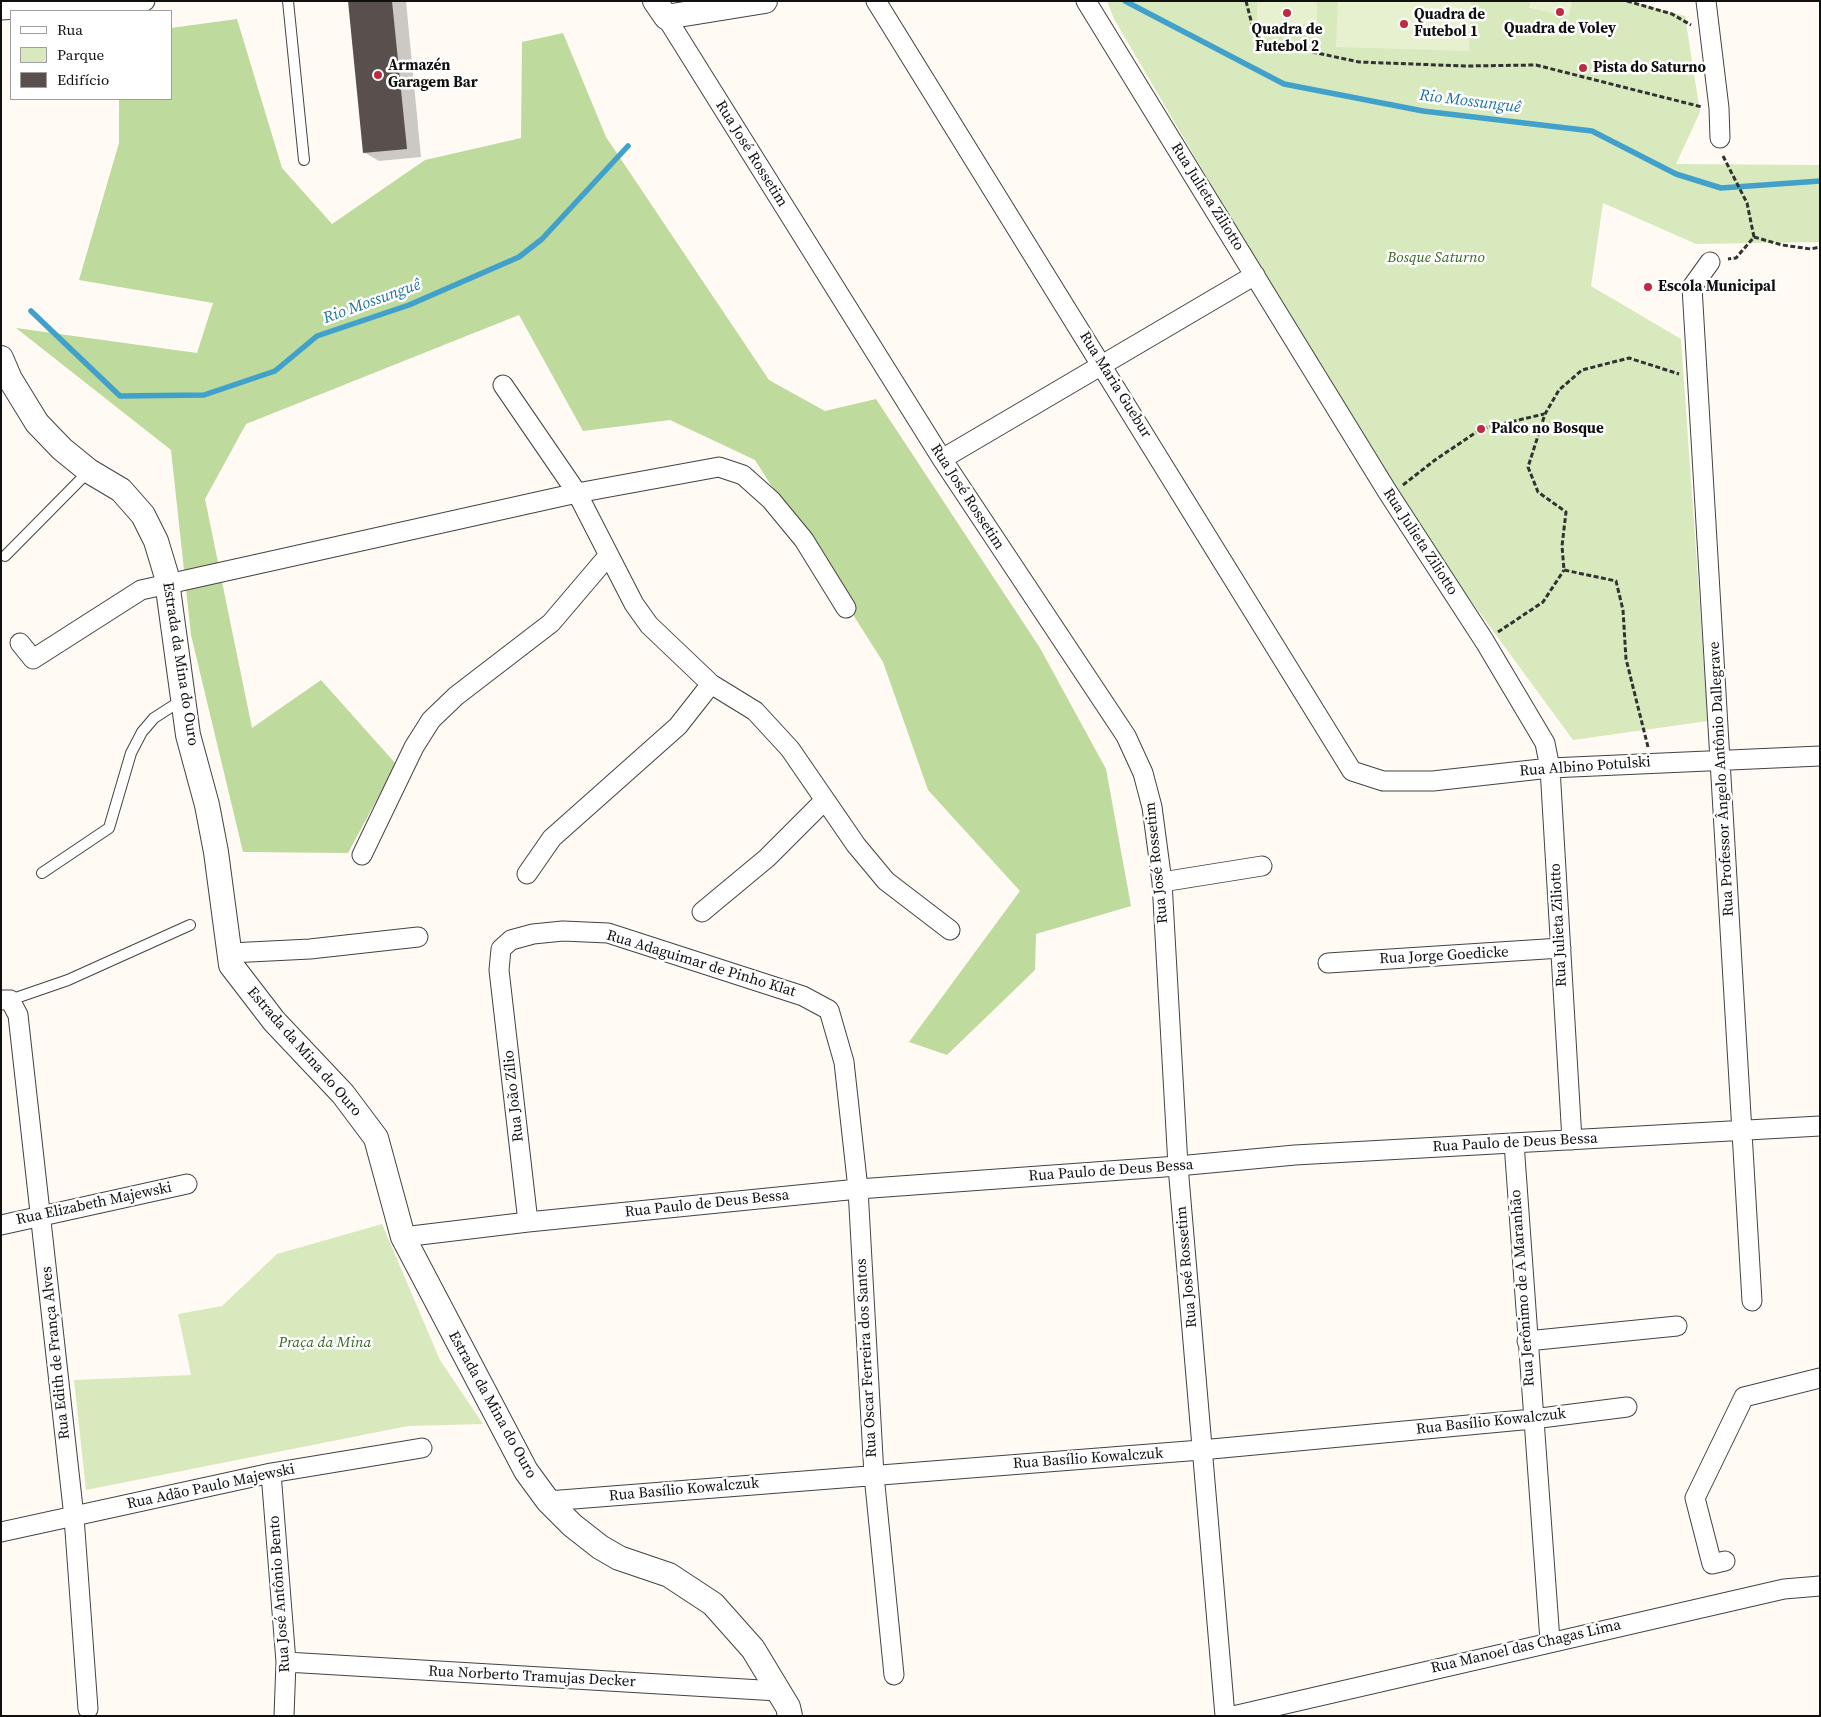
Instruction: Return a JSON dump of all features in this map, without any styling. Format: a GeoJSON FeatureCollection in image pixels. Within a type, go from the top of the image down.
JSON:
{"type":"FeatureCollection","features":[{"type":"Feature","properties":{"kind":"street"},"geometry":{"type":"LineString","coordinates":[[1,10],[146,1]]}},
{"type":"Feature","properties":{"kind":"street"},"geometry":{"type":"LineString","coordinates":[[660,9],[765,1]]}},
{"type":"Feature","properties":{"kind":"street","name":"Rua Maria Guebur"},"geometry":{"type":"LineString","coordinates":[[876,1],[1352,771]]}},
{"type":"Feature","properties":{"kind":"street","name":"Rua Julieta Ziliotto"},"geometry":{"type":"LineString","coordinates":[[1086,1],[1387,491],[1485,642],[1545,743],[1550,768],[1572,1140]]}},
{"type":"Feature","properties":{"kind":"street"},"geometry":{"type":"LineString","coordinates":[[1706,1],[1719,108],[1721,147]]}},
{"type":"Feature","properties":{"kind":"street","name":"Rua José Rossetim"},"geometry":{"type":"LineString","coordinates":[[660,9],[942,459],[1126,736],[1143,773],[1152,807],[1162,882],[1178,1166],[1225,1716]]}},
{"type":"Feature","properties":{"kind":"street","name":"Rua Professor Ângelo Antônio Dallegrave"},"geometry":{"type":"LineString","coordinates":[[1710,262],[1692,287],[1752,1301]]}},
{"type":"Feature","properties":{"kind":"street"},"geometry":{"type":"LineString","coordinates":[[942,459],[1255,275]]}},
{"type":"Feature","properties":{"kind":"street","name":"Estrada da Mina do Ouro"},"geometry":{"type":"LineString","coordinates":[[1,358],[10,379],[37,423],[62,449],[89,471],[121,490],[143,514],[156,541],[167,584],[188,735],[207,805],[231,965],[274,1021],[343,1094],[376,1138],[403,1237],[526,1471],[548,1501],[572,1526],[600,1547],[619,1558],[668,1575],[713,1604],[753,1649],[788,1707],[790,1716]]}},
{"type":"Feature","properties":{"kind":"street"},"geometry":{"type":"LineString","coordinates":[[503,385],[577,493],[634,604],[650,625],[711,684],[755,711],[790,749],[856,846],[886,881],[950,930]]}},
{"type":"Feature","properties":{"kind":"street"},"geometry":{"type":"LineString","coordinates":[[20,643],[33,659],[141,590],[577,493],[719,467],[744,475],[771,500],[804,540],[846,608]]}},
{"type":"Feature","properties":{"kind":"street"},"geometry":{"type":"LineString","coordinates":[[362,855],[414,747],[431,720],[456,696],[551,623],[608,556]]}},
{"type":"Feature","properties":{"kind":"street"},"geometry":{"type":"LineString","coordinates":[[527,874],[552,838],[678,726],[711,684]]}},
{"type":"Feature","properties":{"kind":"street","name":"Rua Albino Potulski"},"geometry":{"type":"LineString","coordinates":[[1352,771],[1383,781],[1433,781],[1550,768],[1820,756]]}},
{"type":"Feature","properties":{"kind":"street"},"geometry":{"type":"LineString","coordinates":[[702,912],[767,858],[824,801]]}},
{"type":"Feature","properties":{"kind":"street"},"geometry":{"type":"LineString","coordinates":[[1162,882],[1262,866]]}},
{"type":"Feature","properties":{"kind":"street","name":"Rua Adaguimar de Pinho Klat"},"geometry":{"type":"LineString","coordinates":[[499,970],[501,949],[511,940],[533,934],[563,931],[608,933],[803,996],[829,1010],[840,1042]]}},
{"type":"Feature","properties":{"kind":"street"},"geometry":{"type":"LineString","coordinates":[[230,952],[310,949],[418,937]]}},
{"type":"Feature","properties":{"kind":"street","name":"Rua Jorge Goedicke"},"geometry":{"type":"LineString","coordinates":[[1328,963],[1561,948]]}},
{"type":"Feature","properties":{"kind":"street","name":"Rua João Zílio"},"geometry":{"type":"LineString","coordinates":[[499,970],[528,1222]]}},
{"type":"Feature","properties":{"kind":"street","name":"Rua Edith de França Alves"},"geometry":{"type":"LineString","coordinates":[[6,1000],[18,1015],[74,1516],[88,1709]]}},
{"type":"Feature","properties":{"kind":"street","name":"Rua Oscar Ferreira dos Santos"},"geometry":{"type":"LineString","coordinates":[[840,1042],[844,1062],[858,1189],[874,1475],[894,1675]]}},
{"type":"Feature","properties":{"kind":"street","name":"Rua Paulo de Deus Bessa"},"geometry":{"type":"LineString","coordinates":[[403,1237],[528,1222],[858,1189],[1178,1166],[1295,1155],[1820,1126]]}},
{"type":"Feature","properties":{"kind":"street","name":"Rua Jerônimo de A Maranhão"},"geometry":{"type":"LineString","coordinates":[[1514,1143],[1550,1641]]}},
{"type":"Feature","properties":{"kind":"street","name":"Rua Elizabeth Majewski"},"geometry":{"type":"LineString","coordinates":[[1,1225],[187,1184]]}},
{"type":"Feature","properties":{"kind":"street"},"geometry":{"type":"LineString","coordinates":[[1528,1341],[1677,1326]]}},
{"type":"Feature","properties":{"kind":"street"},"geometry":{"type":"LineString","coordinates":[[1725,1561],[1712,1564],[1695,1498],[1744,1397],[1820,1378]]}},
{"type":"Feature","properties":{"kind":"street","name":"Rua Basílio Kowalczuk"},"geometry":{"type":"LineString","coordinates":[[548,1501],[1201,1450],[1533,1419],[1627,1407]]}},
{"type":"Feature","properties":{"kind":"street","name":"Rua Adão Paulo Majewski"},"geometry":{"type":"LineString","coordinates":[[1,1532],[271,1473],[422,1448]]}},
{"type":"Feature","properties":{"kind":"street","name":"Rua José Antônio Bento"},"geometry":{"type":"LineString","coordinates":[[271,1473],[286,1662],[284,1716]]}},
{"type":"Feature","properties":{"kind":"street","name":"Rua Manoel das Chagas Lima"},"geometry":{"type":"LineString","coordinates":[[1233,1716],[1784,1588],[1820,1586]]}},
{"type":"Feature","properties":{"kind":"street","name":"Rua Norberto Tramujas Decker"},"geometry":{"type":"LineString","coordinates":[[286,1662],[778,1691]]}},
{"type":"Feature","properties":{"kind":"lane"},"geometry":{"type":"LineString","coordinates":[[288,1],[304,160]]}},
{"type":"Feature","properties":{"kind":"lane"},"geometry":{"type":"LineString","coordinates":[[5,556],[89,471]]}},
{"type":"Feature","properties":{"kind":"lane"},"geometry":{"type":"LineString","coordinates":[[42,873],[109,828],[131,753],[142,732],[154,718],[182,700]]}},
{"type":"Feature","properties":{"kind":"lane"},"geometry":{"type":"LineString","coordinates":[[6,1000],[68,980],[190,924]]}},
{"type":"Feature","properties":{"kind":"path"},"geometry":{"type":"LineString","coordinates":[[1246,1],[1256,40],[1358,62],[1465,66],[1536,65],[1702,107],[1701,98]]}},
{"type":"Feature","properties":{"kind":"path"},"geometry":{"type":"LineString","coordinates":[[1627,1],[1672,14],[1692,26],[1694,35]]}},
{"type":"Feature","properties":{"kind":"path"},"geometry":{"type":"LineString","coordinates":[[1721,147],[1747,203],[1754,237]]}},
{"type":"Feature","properties":{"kind":"path"},"geometry":{"type":"LineString","coordinates":[[1754,237],[1782,245],[1811,249],[1820,247]]}},
{"type":"Feature","properties":{"kind":"path"},"geometry":{"type":"LineString","coordinates":[[1710,262],[1736,258],[1754,237]]}},
{"type":"Feature","properties":{"kind":"path"},"geometry":{"type":"LineString","coordinates":[[1485,642],[1543,602],[1564,570],[1562,546],[1566,512],[1538,492],[1528,467],[1545,414],[1559,390],[1582,370],[1629,358],[1698,380]]}},
{"type":"Feature","properties":{"kind":"path"},"geometry":{"type":"LineString","coordinates":[[1399,488],[1435,460],[1481,429],[1545,414]]}},
{"type":"Feature","properties":{"kind":"path"},"geometry":{"type":"LineString","coordinates":[[1564,570],[1616,581],[1623,610],[1626,659],[1644,730]]}},
{"type":"Feature","properties":{"kind":"green space","name":"Bosque Saturno"},"geometry":{"type":"Polygon","coordinates":[[[1107,1],[1629,1],[1685,16],[1700,112],[1676,164],[1820,165],[1820,242],[1696,244],[1603,203],[1591,286],[1681,339],[1708,721],[1573,740],[1392,493],[1114,19],[1107,1]]]}},
{"type":"Feature","properties":{"kind":"green space","name":"Quadra de Futebol 2"},"geometry":{"type":"Polygon","coordinates":[[[1257,1],[1317,1],[1317,24],[1257,25],[1257,1]]]}},
{"type":"Feature","properties":{"kind":"green space","name":"Quadra de Futebol 1"},"geometry":{"type":"Polygon","coordinates":[[[1338,1],[1471,1],[1469,51],[1336,47],[1338,1]]]}},
{"type":"Feature","properties":{"kind":"green space","name":"Quadra de Voley"},"geometry":{"type":"Polygon","coordinates":[[[1531,1],[1572,1],[1569,16],[1529,8],[1531,1]]]}},
{"type":"Feature","properties":{"kind":"green space"},"geometry":{"type":"Polygon","coordinates":[[[237,19],[282,168],[332,224],[425,160],[521,138],[522,42],[563,33],[606,137],[769,380],[825,411],[876,399],[1040,648],[1106,769],[1131,906],[1036,934],[1035,970],[947,1055],[909,1042],[1020,891],[928,790],[883,662],[755,460],[670,420],[583,431],[519,315],[246,424],[205,499],[252,728],[321,680],[396,764],[348,853],[243,852],[191,635],[171,450],[16,328],[197,353],[213,303],[79,280],[119,143],[119,100],[172,100],[172,28],[237,19]]]}},
{"type":"Feature","properties":{"kind":"green space","name":"Praça da Mina"},"geometry":{"type":"Polygon","coordinates":[[[382,1224],[440,1360],[483,1424],[408,1426],[86,1490],[74,1380],[191,1375],[178,1314],[222,1306],[277,1254],[382,1224]]]}},
{"type":"Feature","properties":{"kind":"building","name":"Armazén Garagem Bar"},"geometry":{"type":"Polygon","coordinates":[[[348,1],[392,1],[407,149],[363,153],[348,1]]]}},
{"type":"Feature","properties":{"kind":"waterway","name":"Rio Mossunguê"},"geometry":{"type":"LineString","coordinates":[[1125,1],[1284,84],[1423,111],[1592,131],[1676,174],[1721,188],[1820,181]]}},
{"type":"Feature","properties":{"kind":"waterway","name":"Rio Mossunguê"},"geometry":{"type":"LineString","coordinates":[[31,311],[120,396],[204,395],[275,371],[317,336],[409,305],[519,257],[542,239],[628,146]]}},
{"type":"Feature","properties":{"kind":"place","name":"Quadra de Voley"},"geometry":{"type":"Point","coordinates":[1560,12]}},
{"type":"Feature","properties":{"kind":"place","name":"Quadra de Futebol 2"},"geometry":{"type":"Point","coordinates":[1287,13]}},
{"type":"Feature","properties":{"kind":"place","name":"Quadra de Futebol 1"},"geometry":{"type":"Point","coordinates":[1404,24]}},
{"type":"Feature","properties":{"kind":"place","name":"Pista do Saturno"},"geometry":{"type":"Point","coordinates":[1583,68]}},
{"type":"Feature","properties":{"kind":"place","name":"Armazén Garagem Bar"},"geometry":{"type":"Point","coordinates":[378,75]}},
{"type":"Feature","properties":{"kind":"place","name":"Escola Municipal"},"geometry":{"type":"Point","coordinates":[1648,287]}},
{"type":"Feature","properties":{"kind":"place","name":"Palco no Bosque"},"geometry":{"type":"Point","coordinates":[1481,429]}}]}
